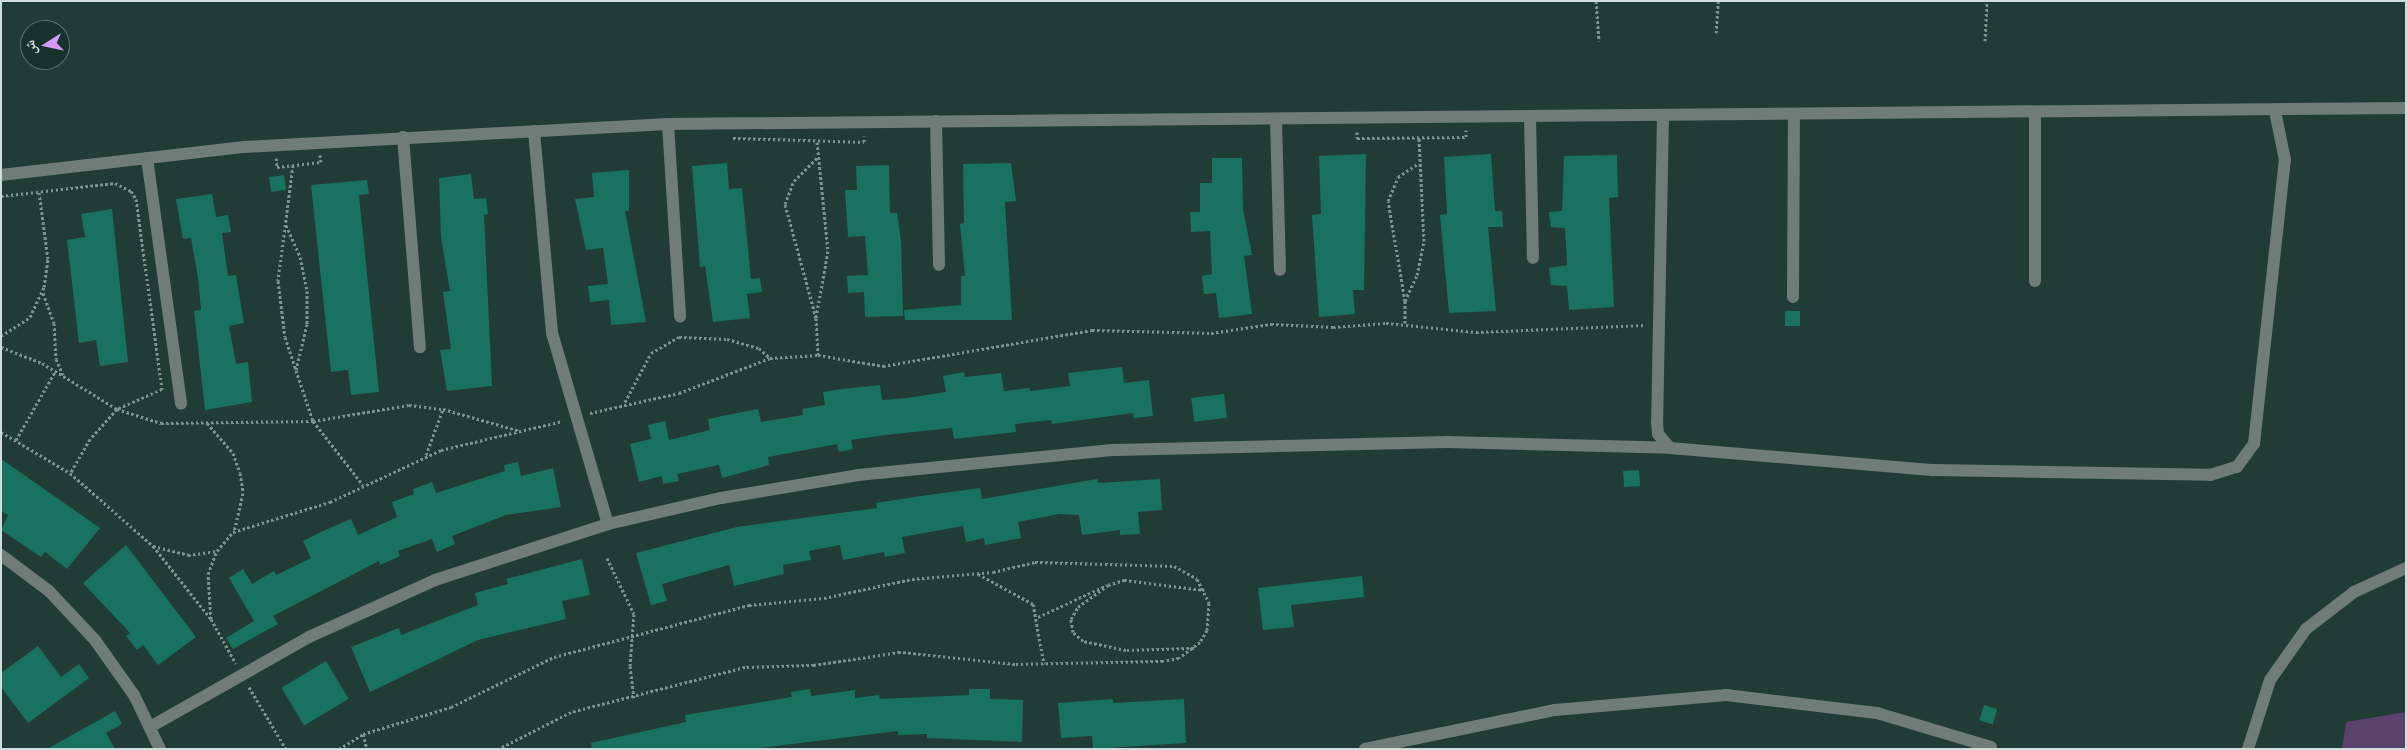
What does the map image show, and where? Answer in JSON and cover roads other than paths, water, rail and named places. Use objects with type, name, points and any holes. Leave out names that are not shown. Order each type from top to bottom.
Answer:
[{"type":"street","points":[[1,175],[147,158],[403,137],[668,124],[1794,114],[2035,115],[2406,108]]},
{"type":"street","points":[[150,727],[242,674],[340,622],[426,584],[608,524],[790,486],[1048,454],[1429,442],[1670,448],[1934,470],[2210,475],[2237,467],[2254,444],[2285,160],[2275,111]]},
{"type":"street","points":[[1793,297],[1794,114]]},
{"type":"street","points":[[1663,115],[1657,428],[1670,448]]},
{"type":"street","points":[[2035,115],[2035,282]]},
{"type":"street","points":[[1530,117],[1533,258]]},
{"type":"street","points":[[1276,119],[1280,270]]},
{"type":"street","points":[[936,121],[939,265]]},
{"type":"street","points":[[668,124],[680,318]]},
{"type":"street","points":[[534,131],[547,304],[575,418],[608,524]]},
{"type":"street","points":[[403,137],[420,347]]},
{"type":"street","points":[[147,158],[181,404]]},
{"type":"street","points":[[1,555],[48,591],[90,634],[150,727],[160,749]]},
{"type":"street","points":[[2248,749],[2270,680],[2306,628],[2354,592],[2406,568]]},
{"type":"street","points":[[1366,749],[1565,709],[1726,695],[1877,713],[1991,747]]}]
